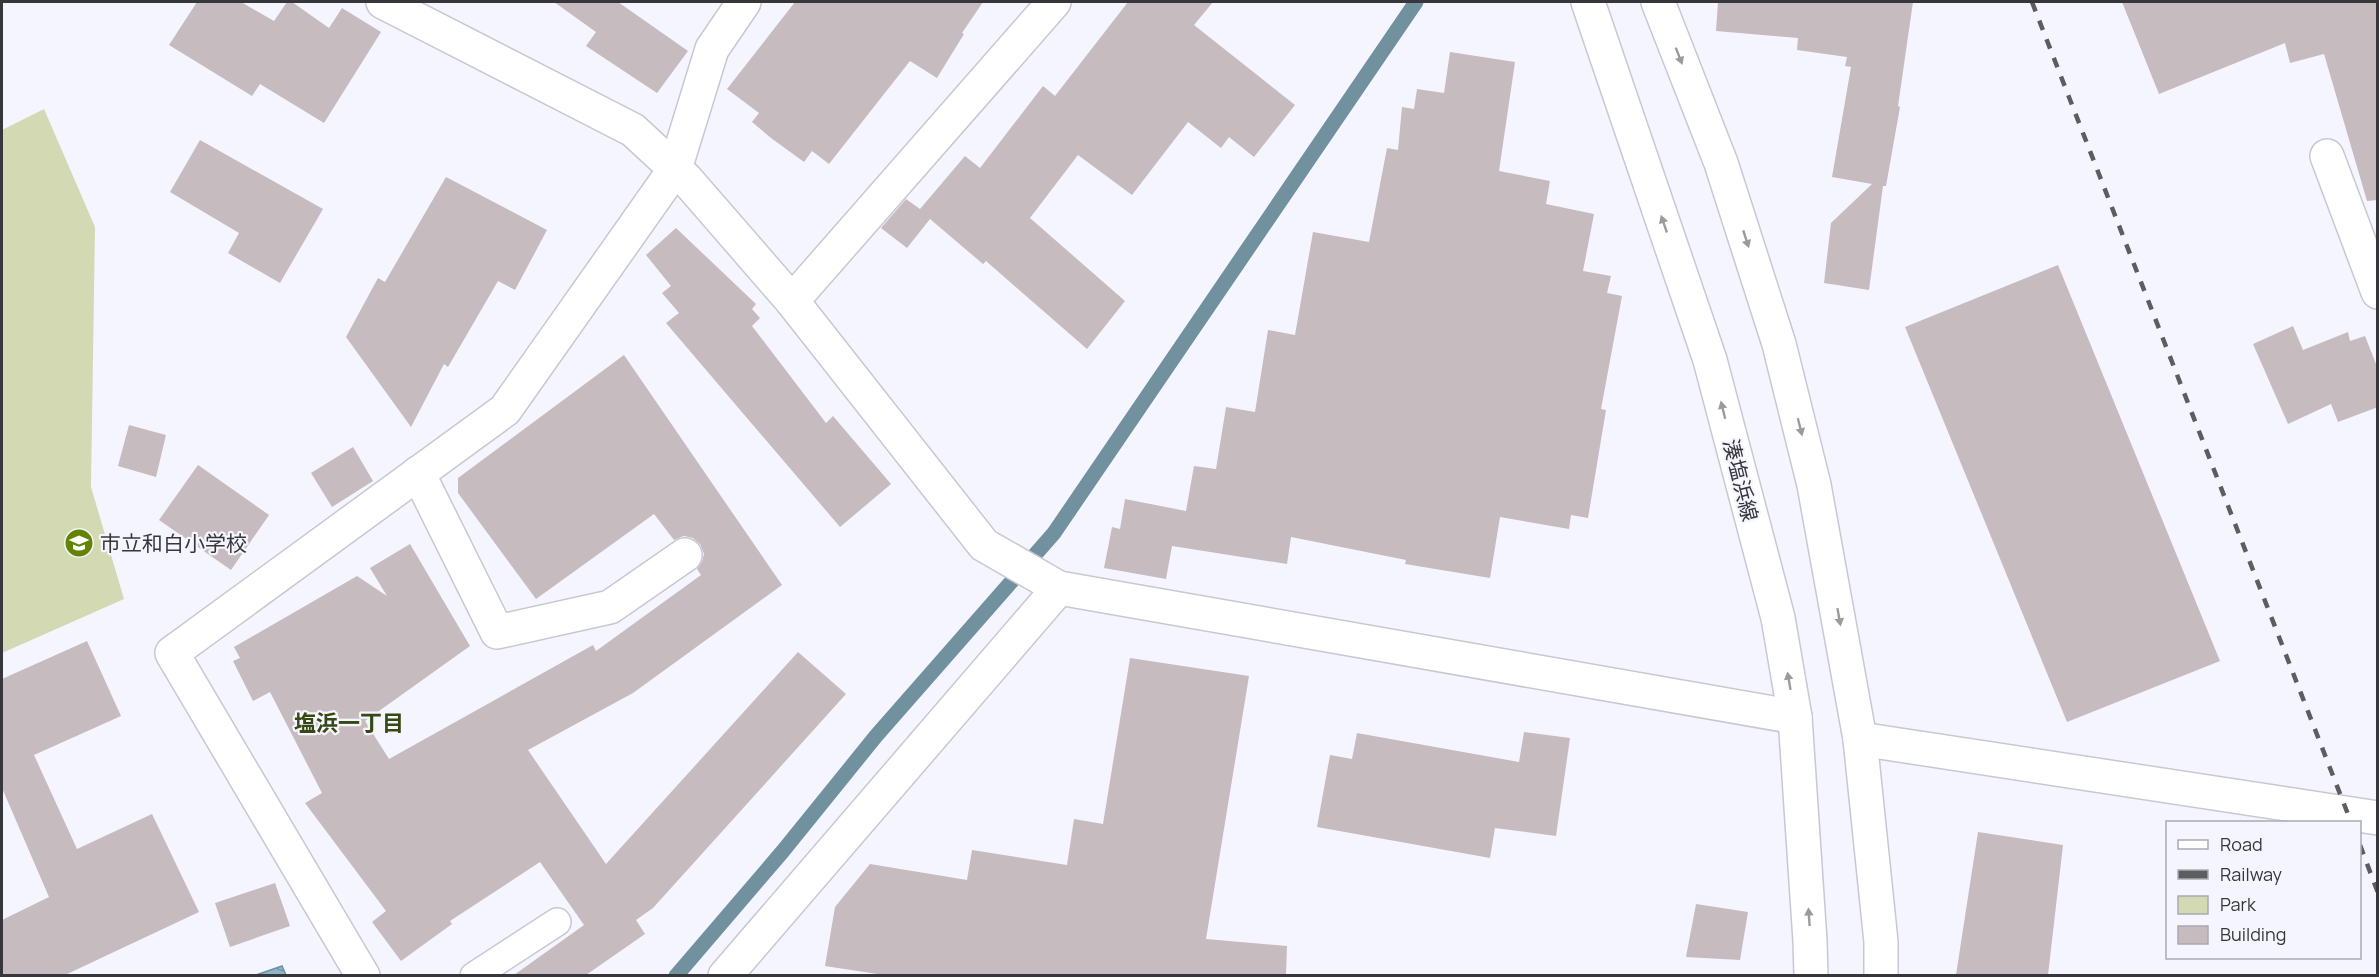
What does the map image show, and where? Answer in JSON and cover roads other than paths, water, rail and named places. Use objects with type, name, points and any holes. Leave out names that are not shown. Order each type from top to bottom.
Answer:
[{"type":"street","points":[[383,2],[633,130],[675,169],[792,301],[984,545],[1059,588],[1796,717]]},
{"type":"street","points":[[363,975],[172,653],[505,410],[675,169],[712,49],[744,2]]},
{"type":"street","points":[[792,301],[1054,2]]},
{"type":"street","name":"湊塩浜線","points":[[1588,2],[1710,360],[1778,618],[1796,717],[1811,975]]},
{"type":"street","points":[[1658,2],[1721,163],[1779,344],[1814,485],[1860,739],[1881,942],[1881,975]]},
{"type":"street","points":[[2327,156],[2378,292]]},
{"type":"street","points":[[418,473],[497,632],[610,607],[685,555]]},
{"type":"street","points":[[724,975],[1059,588]]},
{"type":"street","points":[[1860,739],[2378,818]]},
{"type":"lane","points":[[474,975],[557,922]]},
{"type":"water","points":[[282,966],[286,975],[256,975]]},
{"type":"waterway","points":[[676,976],[783,851],[876,736],[1054,533],[1416,2]]},
{"type":"railway","points":[[2032,2],[2351,821]]},
{"type":"railway","points":[[2361,848],[2378,893]]},
{"type":"place","name":"市立和白小学校","points":[[79,543]]},
{"type":"district","name":"塩浜一丁目","points":[[349,723]]}]
